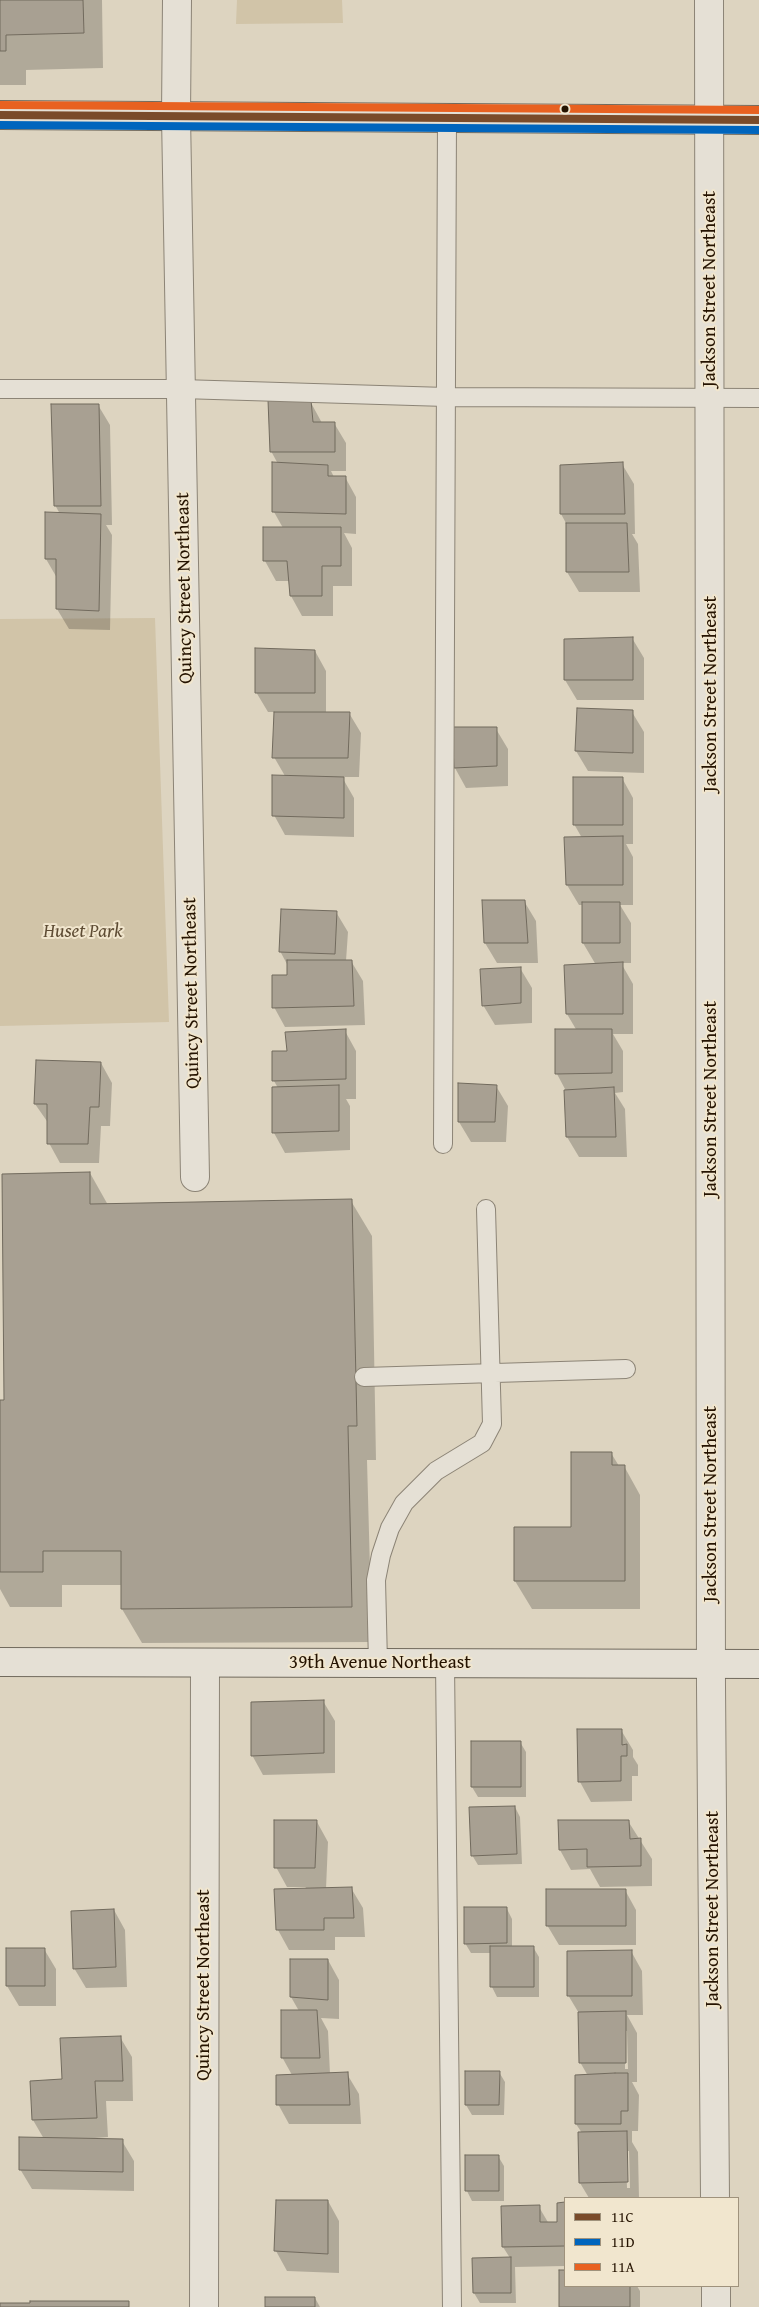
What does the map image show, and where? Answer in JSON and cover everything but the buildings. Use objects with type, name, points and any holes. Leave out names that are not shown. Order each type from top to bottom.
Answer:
[{"type":"street","name":"Quincy Street Northeast","points":[[176,0],[176,116],[195,1177]]},
{"type":"street","name":"Jackson Street Northeast","points":[[709,0],[711,398],[711,1664],[715,2197]]},
{"type":"street","points":[[0,115],[759,120]]},
{"type":"street","name":"39th Avenue Northeast","points":[[0,1662],[759,1664]]},
{"type":"street","name":"Quincy Street Northeast","points":[[204,2307],[205,1663]]},
{"type":"street","points":[[716,2287],[716,2307]]},
{"type":"lane","points":[[443,1144],[447,117]]},
{"type":"lane","points":[[0,389],[181,389],[446,396],[759,398]]},
{"type":"lane","points":[[378,1664],[376,1580],[390,1528],[404,1502],[436,1471],[482,1443],[492,1424],[486,1209]]},
{"type":"lane","points":[[364,1378],[626,1370]]},
{"type":"lane","points":[[445,1664],[452,2307]]},
{"type":"green space","points":[[237,0],[342,0],[343,23],[236,24]]},
{"type":"green space","name":"Huset Park","points":[[155,618],[169,1022],[0,1026],[0,619]]},
{"type":"transit line","name":"11A","points":[[0,105],[759,110]]},
{"type":"transit line","name":"11C","points":[[0,115],[759,120]]},
{"type":"transit line","name":"11D","points":[[0,125],[759,130]]}]
